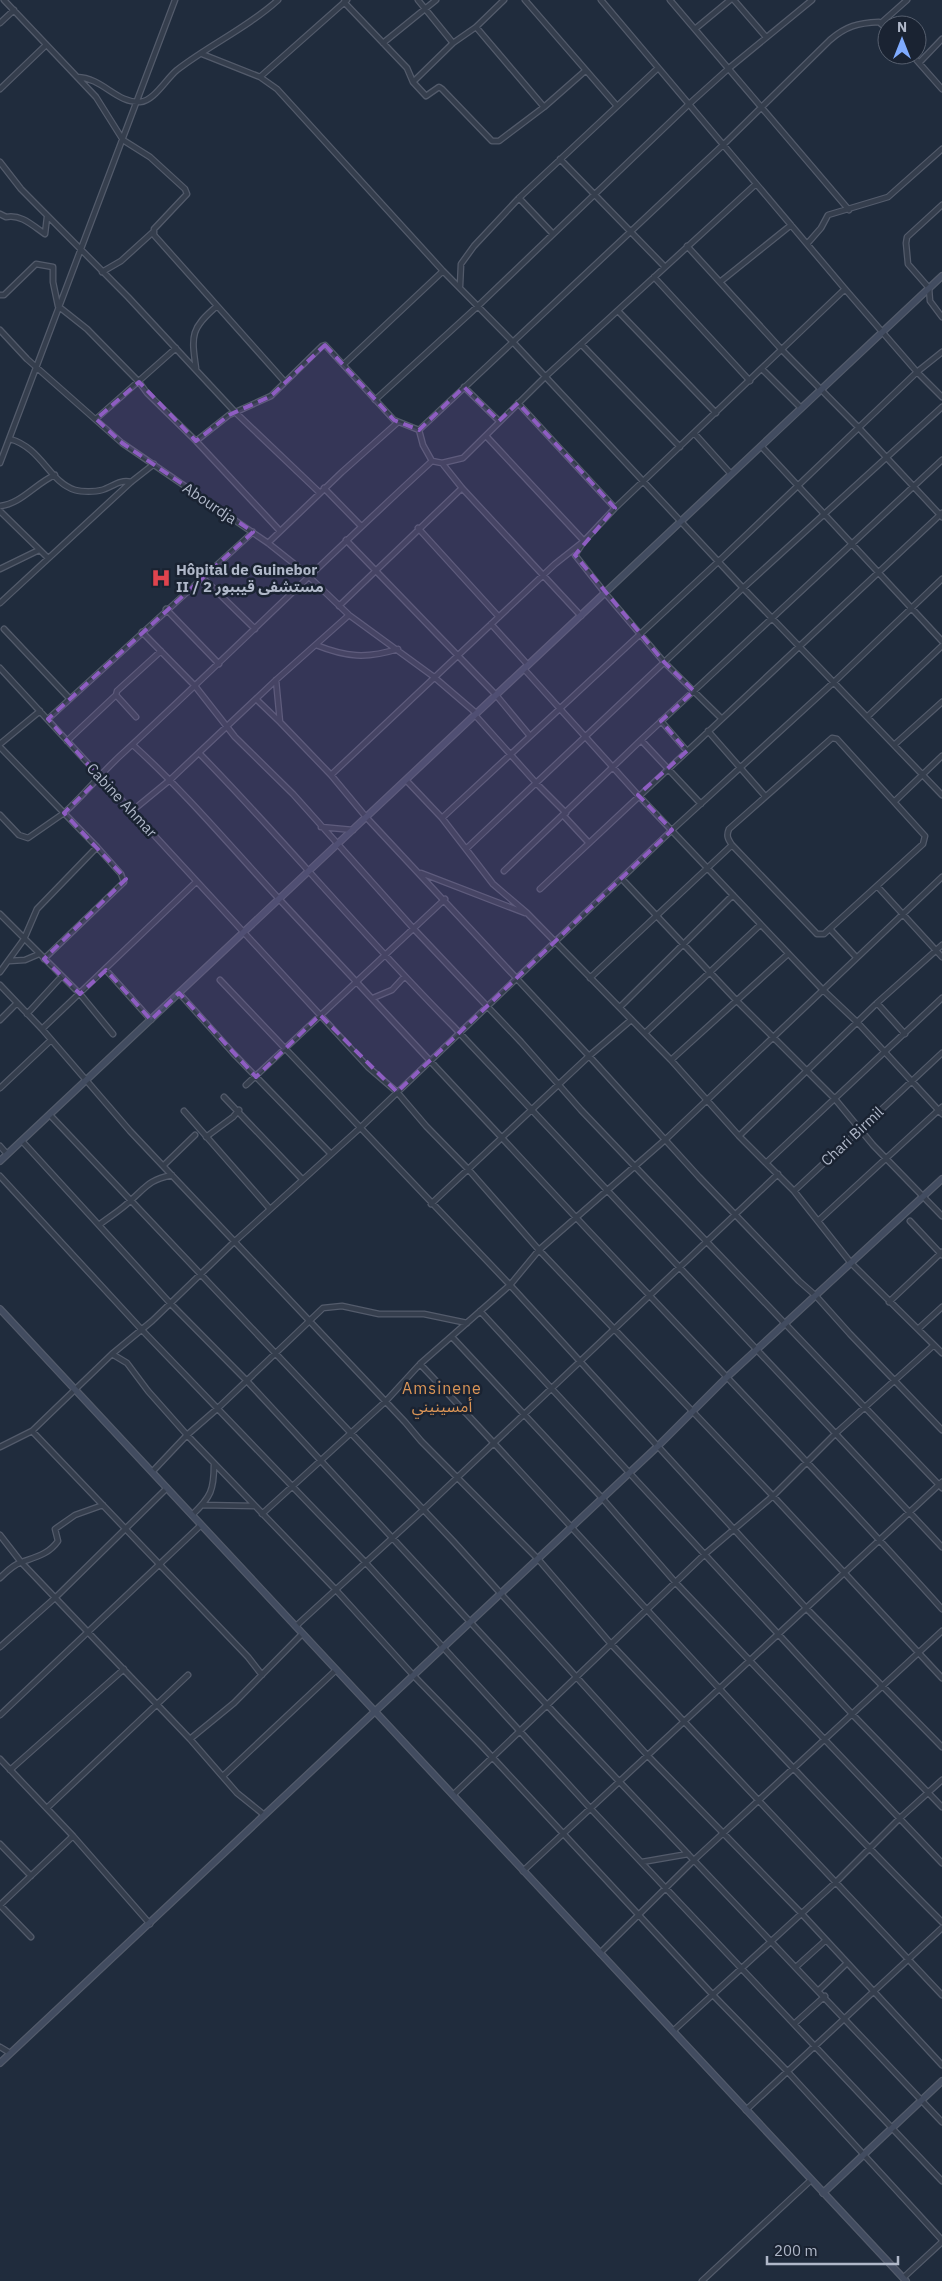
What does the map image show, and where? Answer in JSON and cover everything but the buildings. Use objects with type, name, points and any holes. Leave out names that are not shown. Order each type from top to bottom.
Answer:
[{"type":"street","points":[[4,0],[101,104],[123,140],[150,157],[185,189],[187,194],[153,232],[121,261],[102,272]]},
{"type":"street","points":[[0,462],[175,0]]},
{"type":"street","points":[[77,77],[97,81],[125,99],[143,102],[150,98],[174,73],[260,16],[278,0]]},
{"type":"street","points":[[418,0],[453,43]]},
{"type":"street","points":[[383,43],[436,0]]},
{"type":"street","points":[[413,82],[453,43],[476,27],[504,0]]},
{"type":"street","points":[[525,0],[617,106]]},
{"type":"street","points":[[601,0],[882,332],[917,372],[942,396]]},
{"type":"street","points":[[670,0],[849,210]]},
{"type":"street","points":[[695,29],[730,0]]},
{"type":"street","points":[[734,0],[766,37]]},
{"type":"street","points":[[801,0],[805,5]]},
{"type":"street","points":[[375,400],[478,306],[688,105],[728,69],[812,0]]},
{"type":"street","points":[[890,15],[907,0]]},
{"type":"street","points":[[260,77],[345,1],[407,68],[413,82],[426,96],[438,87],[442,89],[492,141],[499,141],[544,107],[586,71]]},
{"type":"street","points":[[0,23],[14,10]]},
{"type":"street","points":[[419,430],[723,145],[761,106],[841,31],[854,24],[877,23]]},
{"type":"street","points":[[476,27],[544,107]]},
{"type":"street","points":[[927,55],[942,39]]},
{"type":"street","points":[[0,89],[46,45]]},
{"type":"street","points":[[202,54],[260,77],[282,95],[443,271],[512,341],[771,618],[942,795]]},
{"type":"street","points":[[921,65],[942,89]]},
{"type":"street","points":[[460,288],[459,271],[463,258],[519,198],[658,68]]},
{"type":"street","points":[[807,244],[821,228],[828,215],[888,197],[942,149]]},
{"type":"street","points":[[560,159],[665,267]]},
{"type":"street","points":[[0,162],[21,189],[47,217],[176,348],[235,412],[320,492]]},
{"type":"street","points":[[419,430],[423,445],[432,461],[442,463],[464,458],[545,377],[756,184]]},
{"type":"street","points":[[519,198],[553,234]]},
{"type":"street","points":[[942,205],[906,240],[908,264],[929,288],[930,301],[942,317]]},
{"type":"street","points":[[0,214],[6,217],[14,215],[24,219],[45,234],[47,217]]},
{"type":"street","points":[[720,282],[791,225]]},
{"type":"street","points":[[153,232],[285,382]]},
{"type":"street","points":[[540,890],[638,795],[877,572],[941,515],[782,350],[687,246]]},
{"type":"street","points":[[0,294],[4,295],[36,264],[53,267],[53,282],[58,306],[87,329],[280,531]]},
{"type":"street","points":[[344,364],[443,271]]},
{"type":"street","points":[[0,1161],[942,276]]},
{"type":"street","points":[[654,277],[750,380]]},
{"type":"street","points":[[332,775],[491,624],[584,541],[615,508],[846,289]]},
{"type":"street","points":[[196,370],[193,336],[200,320],[217,306]]},
{"type":"street","points":[[618,310],[716,413]]},
{"type":"street","name":"Abourdja","points":[[1,332],[122,443],[268,543],[349,615],[434,677],[475,714],[588,842]]},
{"type":"street","points":[[581,344],[680,447]]},
{"type":"street","points":[[196,441],[224,418],[264,401],[322,346],[329,347],[397,423],[419,430]]},
{"type":"street","points":[[96,419],[176,348]]},
{"type":"street","points":[[442,818],[719,561],[917,372],[942,352]]},
{"type":"street","points":[[762,369],[801,408]]},
{"type":"street","points":[[464,387],[499,421]]},
{"type":"street","points":[[518,403],[615,508]]},
{"type":"street","points":[[466,849],[743,588],[942,407]]},
{"type":"street","points":[[268,543],[324,488],[397,423]]},
{"type":"street","points":[[694,433],[731,474]]},
{"type":"street","points":[[487,437],[584,541]]},
{"type":"street","points":[[10,439],[21,442],[31,448],[55,476],[75,490],[101,490],[123,481],[131,482]]},
{"type":"street","points":[[761,446],[942,641]]},
{"type":"street","points":[[504,871],[661,721],[771,618],[852,546],[942,460]]},
{"type":"street","points":[[0,815],[19,835],[28,838],[64,814],[132,745],[309,578],[346,540],[432,461]]},
{"type":"street","points":[[442,463],[462,488],[581,616]]},
{"type":"street","points":[[0,603],[131,482],[154,464]]},
{"type":"street","points":[[0,506],[12,503],[42,481],[55,476]]},
{"type":"street","points":[[324,488],[361,526]]},
{"type":"street","points":[[339,606],[418,528],[462,488]]},
{"type":"street","points":[[0,511],[48,558]]},
{"type":"street","points":[[418,528],[499,617]]},
{"type":"street","points":[[48,719],[166,609],[253,532]]},
{"type":"street","points":[[346,540],[496,695],[530,736]]},
{"type":"street","points":[[584,541],[576,555],[605,593],[664,662],[721,718]]},
{"type":"street","points":[[0,569],[39,550]]},
{"type":"street","points":[[203,578],[255,629]]},
{"type":"street","points":[[324,1158],[360,1128],[672,830],[834,682],[942,579]]},
{"type":"street","points":[[166,609],[219,664]]},
{"type":"street","points":[[132,811],[171,779],[226,726],[349,615]]},
{"type":"street","points":[[491,624],[559,708],[638,795],[822,990],[858,1022],[911,1082],[941,1111],[818,1221]]},
{"type":"street","points":[[4,629],[70,699]]},
{"type":"street","points":[[142,632],[195,686],[226,726],[274,777],[293,794],[337,845],[488,1007],[558,1086],[941,1485],[909,1511],[843,1572],[779,1635],[719,1688],[622,1782],[524,1871]]},
{"type":"street","points":[[316,645],[348,656],[370,655],[398,649]]},
{"type":"street","points":[[867,717],[942,646]]},
{"type":"street","points":[[67,741],[116,695],[117,691],[161,651]]},
{"type":"street","name":"Cabine Ahmar","points":[[0,668],[368,1067],[397,1092],[426,1126],[468,1169],[538,1250],[693,1411],[942,1678]]},
{"type":"street","points":[[276,680],[280,722]]},
{"type":"street","points":[[116,695],[136,716]]},
{"type":"street","points":[[256,699],[332,775],[366,817],[735,1215],[816,1296],[942,1430]]},
{"type":"street","points":[[894,745],[942,702]]},
{"type":"street","points":[[40,711],[0,746],[122,874],[124,882],[44,959]]},
{"type":"street","points":[[661,721],[687,751]]},
{"type":"street","points":[[708,731],[765,796]]},
{"type":"street","points":[[832,738],[837,739],[925,836],[925,840],[923,844],[830,929],[824,934],[817,934],[728,839],[729,829],[765,796],[832,738]]},
{"type":"street","points":[[641,740],[701,804]]},
{"type":"street","points":[[132,745],[171,779],[279,899],[431,1059],[576,1218],[728,1376],[942,1609]]},
{"type":"street","points":[[199,753],[269,825],[384,956],[942,1547]]},
{"type":"street","points":[[895,802],[942,756]]},
{"type":"street","points":[[406,780],[442,818],[493,884],[527,913],[671,1060],[739,1136],[794,1191],[851,1263],[942,1353]]},
{"type":"street","points":[[321,827],[353,830]]},
{"type":"street","points":[[590,978],[732,845]]},
{"type":"street","points":[[0,972],[24,939],[37,908],[97,847]]},
{"type":"street","points":[[415,870],[428,877],[465,889],[507,908],[527,913]]},
{"type":"street","points":[[262,1514],[320,1459],[386,1401],[420,1364],[510,1285],[538,1250],[666,1139],[771,1037],[942,877]]},
{"type":"street","points":[[622,879],[771,1037],[835,1099],[886,1159],[942,1216]]},
{"type":"street","points":[[42,1029],[106,970],[196,882]]},
{"type":"street","points":[[877,886],[942,957]]},
{"type":"street","points":[[620,1007],[733,895]]},
{"type":"street","points":[[246,1085],[286,1050],[320,1015],[358,982],[444,899]]},
{"type":"street","points":[[0,914],[80,994],[114,1034]]},
{"type":"street","points":[[645,1033],[760,924]]},
{"type":"street","points":[[830,929],[856,958]]},
{"type":"street","points":[[739,1136],[877,1003],[942,945]]},
{"type":"street","points":[[9,961],[25,960],[39,954]]},
{"type":"street","points":[[671,1060],[788,954]]},
{"type":"street","points":[[106,970],[150,1020]]},
{"type":"street","points":[[27,1014],[61,977]]},
{"type":"street","points":[[373,998],[392,990],[404,977]]},
{"type":"street","points":[[220,980],[510,1285],[806,1609],[942,1747]]},
{"type":"street","points":[[0,985],[42,1029],[130,1131],[386,1401],[421,1441],[538,1559],[611,1644],[942,1994]]},
{"type":"street","points":[[179,993],[256,1077],[330,1153]]},
{"type":"street","points":[[767,1162],[942,998]]},
{"type":"street","points":[[0,1020],[17,1003]]},
{"type":"street","points":[[877,1003],[905,1034]]},
{"type":"street","points":[[431,1204],[532,1112],[589,1056],[631,1020]]},
{"type":"street","points":[[0,1088],[51,1040]]},
{"type":"street","name":"Chari Birmil","points":[[794,1191],[942,1052]]},
{"type":"street","points":[[224,1097],[239,1110],[302,1179]]},
{"type":"street","points":[[206,1137],[233,1118],[239,1110]]},
{"type":"street","points":[[184,1111],[270,1209]]},
{"type":"street","points":[[50,1115],[501,1593],[648,1756],[802,1914],[942,2064]]},
{"type":"street","points":[[0,1447],[32,1431],[112,1354],[142,1330],[324,1158],[360,1128]]},
{"type":"street","points":[[164,1165],[194,1135]]},
{"type":"street","points":[[22,1141],[170,1304],[247,1381],[688,1854],[825,1996],[942,2122]]},
{"type":"street","points":[[0,1146],[7,1154]]},
{"type":"street","points":[[296,1626],[423,1510],[778,1174]]},
{"type":"street","points":[[99,1225],[131,1200],[144,1186],[160,1178],[172,1175]]},
{"type":"street","points":[[0,1176],[142,1330],[366,1563],[591,1809],[942,2182]]},
{"type":"street","points":[[0,2063],[150,1924],[263,1814],[441,1647],[658,1446],[728,1376],[942,1179]]},
{"type":"street","points":[[889,1302],[941,1254],[910,1222]]},
{"type":"street","points":[[152,1472],[186,1435],[218,1408],[323,1308],[342,1306],[379,1314],[424,1314],[467,1322]]},
{"type":"street","points":[[918,1329],[942,1307]]},
{"type":"street","points":[[0,1309],[904,2280],[942,2241],[864,2154],[712,1994],[640,1914],[413,1675],[336,1590],[186,1435],[148,1391],[127,1363],[112,1354]]},
{"type":"street","points":[[480,1311],[852,1714],[942,1807]]},
{"type":"street","points":[[452,1336],[602,1498],[676,1583],[942,1863]]},
{"type":"street","points":[[453,1795],[706,1554],[773,1496],[864,1406],[934,1345]]},
{"type":"street","points":[[420,1364],[869,1849],[942,1922]]},
{"type":"street","points":[[32,1431],[248,1657],[262,1675]]},
{"type":"street","points":[[192,1515],[202,1505],[214,1486],[214,1464]]},
{"type":"street","points":[[0,1647],[56,1596],[167,1488]]},
{"type":"street","points":[[0,1578],[21,1562],[39,1557],[54,1548],[58,1540],[55,1529],[75,1514],[102,1505]]},
{"type":"street","points":[[202,1505],[255,1506]]},
{"type":"street","points":[[0,1715],[201,1525]]},
{"type":"street","points":[[0,1535],[21,1562],[56,1596],[190,1739],[237,1793],[263,1814]]},
{"type":"street","points":[[600,1953],[694,1860],[795,1769],[942,1631]]},
{"type":"street","points":[[190,1739],[234,1703],[302,1634]]},
{"type":"street","points":[[10,1770],[124,1669]]},
{"type":"street","points":[[223,1776],[336,1670]]},
{"type":"street","points":[[47,1808],[188,1675]]},
{"type":"street","points":[[0,1759],[73,1836],[150,1924]]},
{"type":"street","points":[[673,2031],[802,1914],[900,1818],[942,1780]]},
{"type":"street","points":[[31,1937],[0,1905],[73,1836]]},
{"type":"street","points":[[0,1844],[31,1876]]},
{"type":"street","points":[[642,1862],[688,1854]]},
{"type":"street","points":[[746,2110],[942,1928]]},
{"type":"street","points":[[796,1966],[826,1940]]},
{"type":"street","points":[[819,1990],[847,1963]]},
{"type":"street","points":[[794,2024],[825,1996]]},
{"type":"street","points":[[0,2047],[10,2053]]},
{"type":"street","points":[[823,2193],[942,2081]]},
{"type":"street","points":[[702,2281],[811,2180]]},
{"type":"highlighted area","points":[[325,345],[394,420],[419,430],[464,387],[499,421],[518,403],[615,508],[575,555],[664,662],[694,691],[661,721],[687,751],[638,795],[672,830],[397,1092],[320,1015],[256,1077],[179,993],[151,1020],[106,970],[80,994],[44,959],[126,879],[64,813],[100,778],[48,719],[253,532],[122,443],[96,419],[139,382],[196,441],[229,415],[271,396]]},
{"type":"place","name":"Hôpital de Guinebor II / مستشفى قيببور 2","points":[[161,578]]},
{"type":"district","name":"Amsinene أمسينيني","points":[[442,1397]]}]
